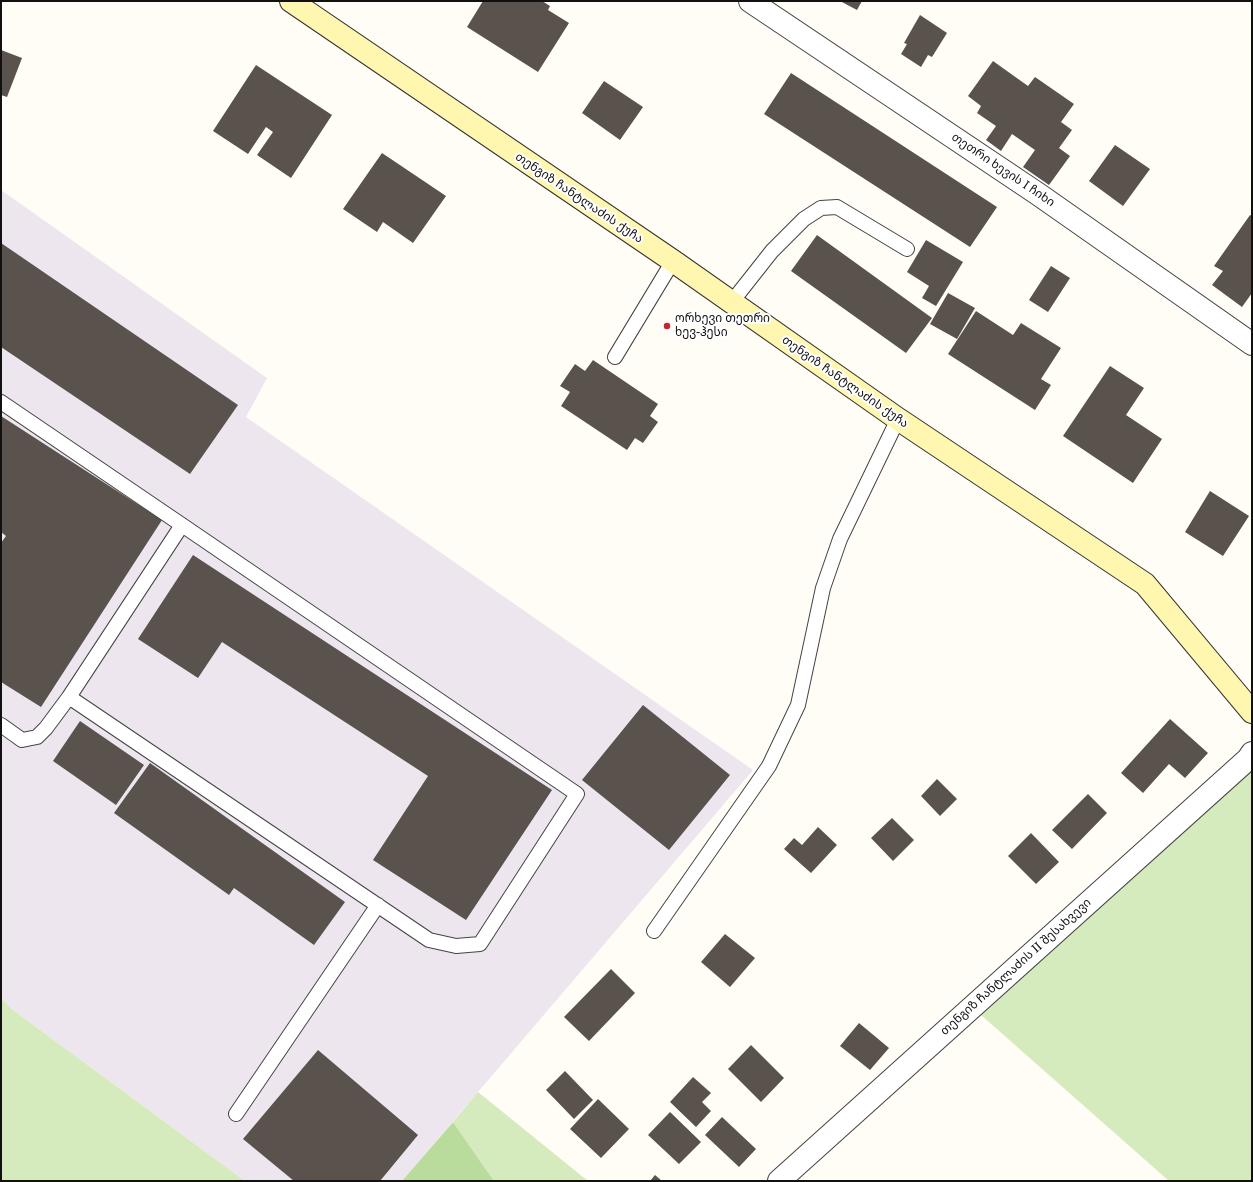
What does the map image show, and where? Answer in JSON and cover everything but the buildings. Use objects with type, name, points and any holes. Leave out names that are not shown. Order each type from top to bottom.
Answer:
[{"type":"street","name":"თენგიზ ჩანტლაძის ქუჩა","points":[[291,1],[673,262],[898,419],[1146,584],[1252,712]]},
{"type":"street","name":"თეთრი ხევის I ჩიხი","points":[[750,1],[1038,194],[1252,344]]},
{"type":"street","name":"თენგიზ ჩანტლაძის II შესახვევი","points":[[785,1179],[1248,760],[1252,753]]},
{"type":"lane","points":[[732,303],[772,251],[804,219],[822,208],[837,207],[907,249]]},
{"type":"lane","points":[[615,357],[673,262]]},
{"type":"lane","points":[[1,402],[577,794],[480,944],[456,946],[429,940],[69,697]]},
{"type":"lane","points":[[654,931],[769,766],[798,705],[822,588],[838,546],[898,419]]},
{"type":"lane","points":[[1,725],[22,740],[37,737],[46,728],[69,697],[182,525]]},
{"type":"lane","points":[[236,1114],[378,905]]},
{"type":"shaded area","points":[[1,190],[267,378],[246,417],[753,770],[402,1181],[245,1181],[13,1010],[1,998]]},
{"type":"green space","points":[[1252,769],[1252,1181],[1169,1181],[981,1015]]},
{"type":"green space","points":[[1,998],[13,1010],[245,1181],[1,1181]]},
{"type":"green space","points":[[478,1092],[588,1181],[494,1181],[453,1122]]},
{"type":"green space","points":[[453,1122],[494,1181],[402,1181]]},
{"type":"place","name":"ორხევი თეთრი ხევ-ჰესი","points":[[667,326]]}]
